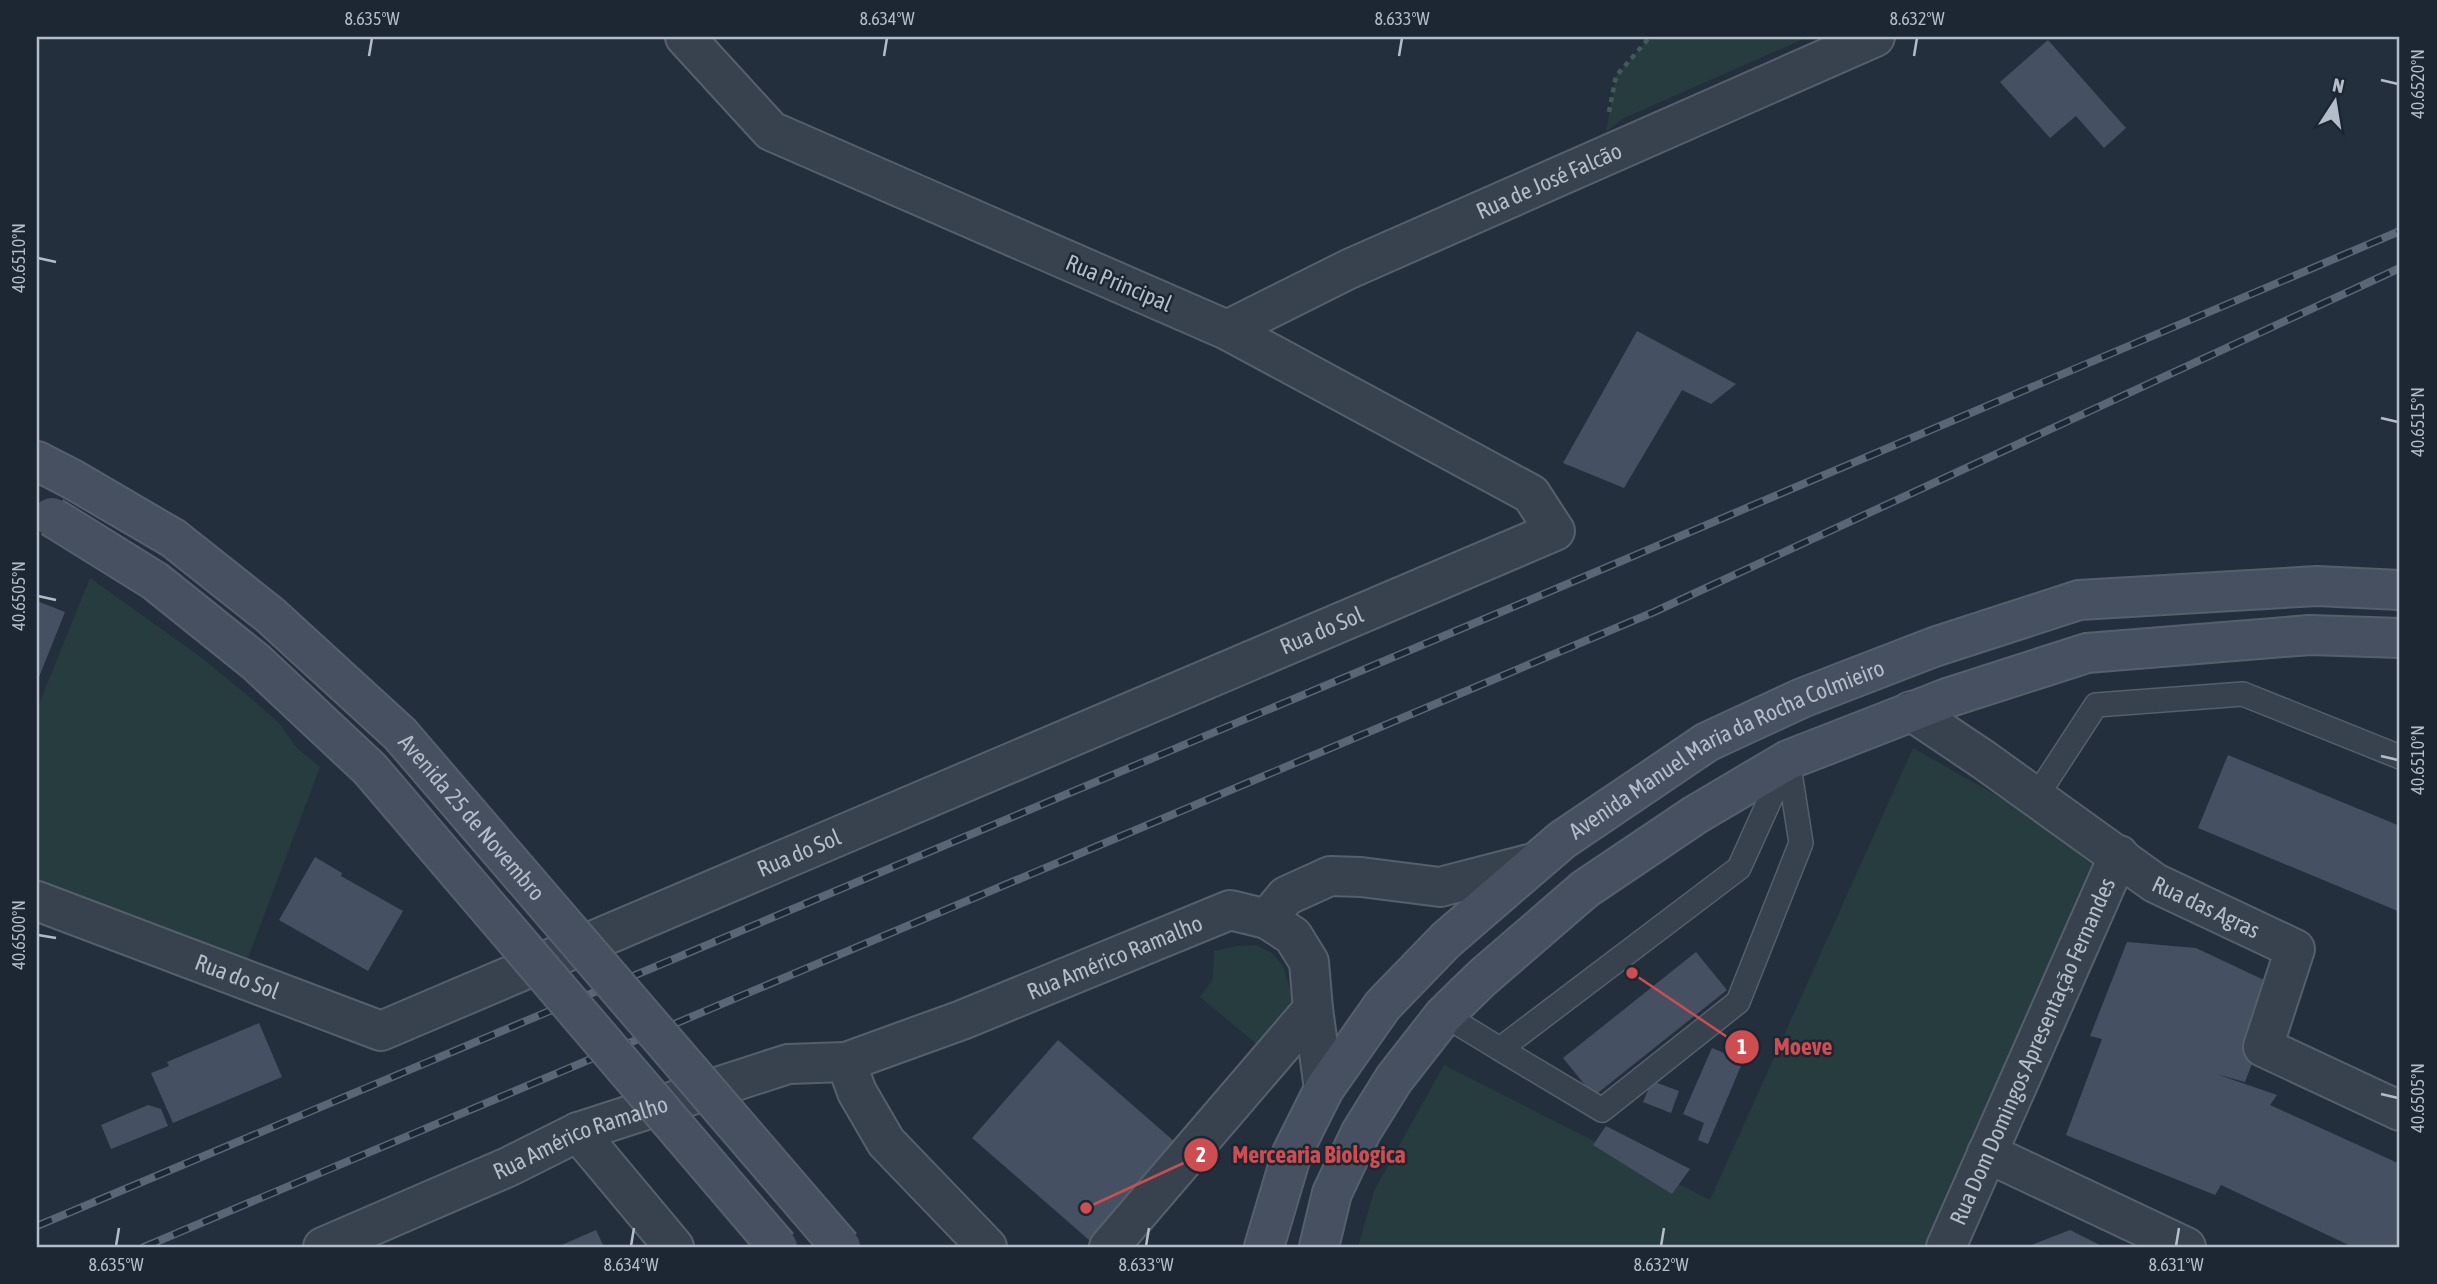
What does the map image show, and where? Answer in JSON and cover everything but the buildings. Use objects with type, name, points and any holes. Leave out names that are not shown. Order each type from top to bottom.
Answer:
[{"type":"main road","name":"Avenida 25 de Novembro","points":[[37,461],[173,538],[270,615],[400,734],[841,1247]]},
{"type":"main road","name":"Avenida 25 de Novembro","points":[[44,513],[155,581],[256,662],[370,769],[778,1247]]},
{"type":"main road","name":"Avenida Manuel Maria da Rocha Colmieiro","points":[[1264,1247],[1292,1153],[1324,1089],[1383,1005],[1446,940],[1533,863],[1562,840],[1707,741],[1802,698],[1934,647],[2079,600],[2317,586],[2400,590]]},
{"type":"main road","name":"Avenida Manuel Maria da Rocha Colmieiro","points":[[1319,1247],[1332,1193],[1361,1132],[1394,1079],[1444,1015],[1482,978],[1585,889],[1695,815],[1787,760],[1911,711],[2087,653],[2311,635],[2400,638]]},
{"type":"street","name":"Rua Principal","points":[[685,37],[771,131],[1227,330],[1531,495],[1555,531]]},
{"type":"street","name":"Rua de José Falcão","points":[[1227,330],[1349,269],[1875,37]]},
{"type":"street","name":"Rua do Sol","points":[[37,901],[381,1031],[1555,531]]},
{"type":"street","name":"Rua das Agras","points":[[1911,711],[2119,855],[2155,883],[2295,949],[2263,1047],[2400,1111]]},
{"type":"street","name":"Rua Dom Domingos Apresentação Fernandes","points":[[1946,1247],[2119,855]]},
{"type":"street","points":[[1267,919],[1286,895],[1330,876],[1440,887],[1533,863]]},
{"type":"street","name":"Rua Américo Ramalho","points":[[323,1247],[508,1167],[578,1132],[788,1064],[846,1062],[962,1020],[1230,910],[1267,919],[1293,936],[1309,962],[1324,1089]]},
{"type":"street","points":[[1109,1247],[1313,1009]]},
{"type":"street","points":[[846,1062],[857,1092],[886,1142],[987,1247]]},
{"type":"street","points":[[578,1132],[674,1247]]},
{"type":"street","points":[[1987,1153],[2186,1247]]},
{"type":"lane","points":[[2036,797],[2096,705],[2243,694],[2400,757]]},
{"type":"lane","points":[[1500,1049],[1739,868],[1787,760]]},
{"type":"lane","points":[[1444,1015],[1602,1110],[1738,1002],[1801,843],[1787,760]]},
{"type":"path","points":[[1608,155],[1606,132],[1616,76],[1650,37]]},
{"type":"green space","points":[[1650,37],[1808,37],[1622,119],[1606,132],[1616,76]]},
{"type":"green space","points":[[90,578],[202,658],[280,724],[296,747],[320,767],[243,971],[37,888],[37,709]]},
{"type":"green space","points":[[1913,748],[2101,855],[1927,1247],[1358,1247],[1374,1191],[1444,1065],[1710,1200]]},
{"type":"green space","points":[[1256,945],[1272,953],[1283,966],[1293,999],[1289,1019],[1260,1047],[1200,997],[1213,979],[1214,951]]},
{"type":"railway","points":[[37,1226],[1520,604],[2400,231]]},
{"type":"railway","points":[[144,1247],[1654,612],[2400,268]]},
{"type":"place","name":"Moeve","points":[[1632,973]]},
{"type":"place","name":"Mercearia Biologica","points":[[1086,1208]]}]
